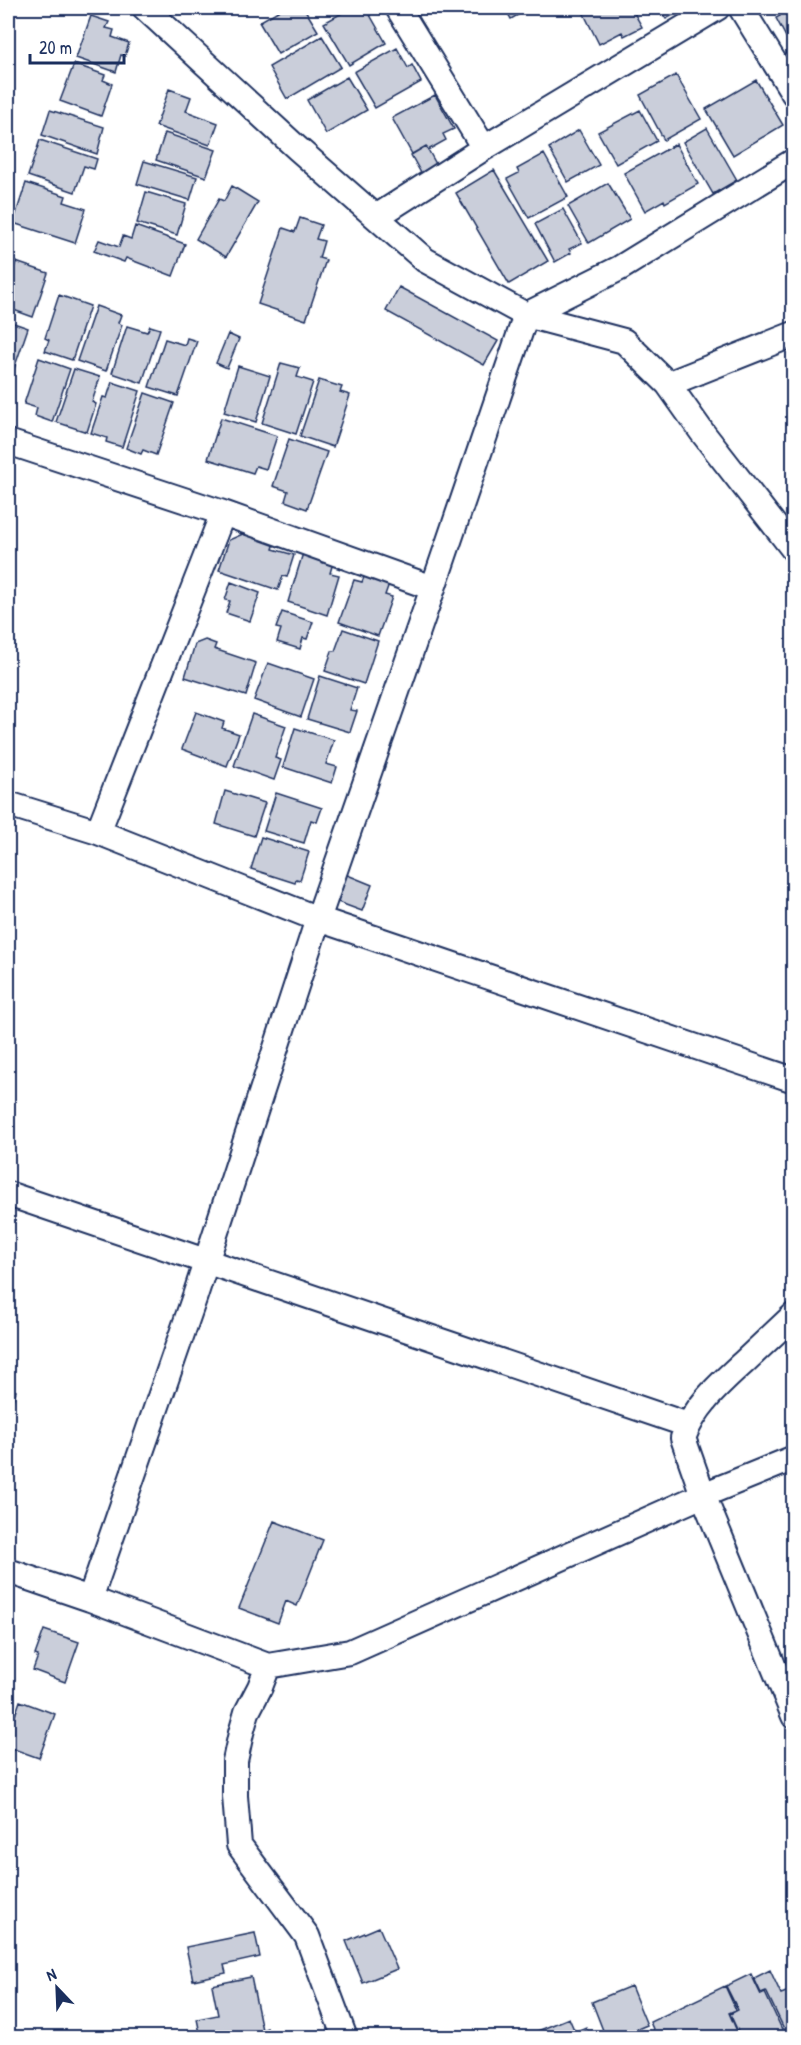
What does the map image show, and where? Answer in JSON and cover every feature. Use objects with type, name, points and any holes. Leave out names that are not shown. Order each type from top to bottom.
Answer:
[{"type":"street","points":[[145,8],[297,148],[425,260],[526,315],[624,341],[668,384],[702,432],[794,550]]},
{"type":"street","points":[[398,8],[484,148]]},
{"type":"street","points":[[376,217],[484,148],[717,8]]},
{"type":"street","points":[[741,8],[794,94]]},
{"type":"street","points":[[90,1599],[207,1260],[318,919],[526,315],[620,268],[794,161]]},
{"type":"street","points":[[668,384],[794,334]]},
{"type":"street","points":[[8,442],[223,513],[433,588]]},
{"type":"street","points":[[98,832],[223,513]]},
{"type":"street","points":[[8,804],[98,832],[318,919],[794,1080]]},
{"type":"street","points":[[8,1194],[688,1425]]},
{"type":"street","points":[[794,1315],[717,1387],[701,1405],[688,1425],[683,1438],[703,1495],[794,1716]]},
{"type":"street","points":[[8,1571],[90,1599],[268,1666],[350,1652],[703,1495],[794,1458]]},
{"type":"street","points":[[268,1666],[247,1712],[235,1761],[239,1845],[307,1936],[345,2037]]},
{"type":"building","points":[[283,8],[304,8],[318,31],[278,54],[259,22]]},
{"type":"building","points":[[351,8],[366,8],[386,43],[349,65],[324,23]]},
{"type":"building","points":[[505,8],[530,8],[511,19]]},
{"type":"building","points":[[581,8],[634,8],[632,9],[642,27],[624,36],[622,32],[599,44]]},
{"type":"building","points":[[659,8],[686,8],[666,19]]},
{"type":"building","points":[[776,8],[794,8],[794,35],[787,39],[776,18],[780,16]]},
{"type":"building","points":[[91,16],[109,22],[106,28],[114,30],[112,37],[129,43],[125,56],[121,55],[116,72],[76,58]]},
{"type":"building","points":[[322,36],[341,67],[287,99],[269,67]]},
{"type":"building","points":[[397,48],[408,68],[412,65],[421,82],[375,108],[354,72]]},
{"type":"building","points":[[74,64],[105,75],[103,80],[112,84],[101,116],[60,101]]},
{"type":"building","points":[[676,75],[701,119],[664,140],[640,95]]},
{"type":"building","points":[[347,77],[367,110],[326,134],[307,100]]},
{"type":"building","points":[[756,80],[783,125],[733,155],[706,109]]},
{"type":"building","points":[[169,89],[191,97],[186,111],[218,123],[210,145],[156,126]]},
{"type":"building","points":[[435,95],[454,129],[443,134],[446,140],[428,150],[426,146],[412,154],[392,118]]},
{"type":"building","points":[[50,110],[104,127],[97,154],[42,135]]},
{"type":"building","points":[[640,110],[657,141],[616,164],[598,132]]},
{"type":"building","points":[[707,128],[737,180],[713,194],[683,142]]},
{"type":"building","points":[[579,130],[599,165],[568,182],[549,148]]},
{"type":"building","points":[[165,133],[216,150],[206,177],[156,160]]},
{"type":"building","points":[[40,140],[97,159],[94,169],[84,166],[75,192],[28,176]]},
{"type":"building","points":[[676,144],[698,184],[665,203],[664,200],[645,211],[624,173]]},
{"type":"building","points":[[426,146],[436,164],[421,173],[411,155]]},
{"type":"building","points":[[544,154],[568,197],[529,218],[507,179],[519,173],[517,169]]},
{"type":"building","points":[[144,161],[197,177],[190,200],[137,184]]},
{"type":"building","points":[[494,170],[548,261],[509,284],[456,193]]},
{"type":"building","points":[[26,183],[66,196],[64,202],[86,209],[75,243],[13,223]]},
{"type":"building","points":[[608,183],[630,219],[589,243],[568,206]]},
{"type":"building","points":[[232,186],[258,202],[226,257],[196,239],[219,199],[224,201]]},
{"type":"building","points":[[146,192],[186,204],[177,235],[137,223]]},
{"type":"building","points":[[563,209],[582,243],[569,249],[571,253],[555,262],[535,224]]},
{"type":"building","points":[[300,218],[321,225],[316,239],[324,241],[319,258],[326,260],[306,320],[258,304],[283,228],[295,232]]},
{"type":"building","points":[[135,226],[185,244],[173,276],[126,258],[124,262],[94,251],[99,240],[119,247],[123,236],[131,239]]},
{"type":"building","points":[[16,262],[48,273],[33,317],[8,308],[8,286]]},
{"type":"building","points":[[399,287],[498,341],[484,365],[386,311]]},
{"type":"building","points":[[59,295],[90,306],[72,360],[45,351],[49,340],[45,338]]},
{"type":"building","points":[[96,306],[121,315],[118,323],[122,325],[106,371],[77,361]]},
{"type":"building","points":[[8,321],[28,328],[13,372],[8,371]]},
{"type":"building","points":[[127,326],[147,332],[150,326],[160,329],[142,383],[112,373]]},
{"type":"building","points":[[228,334],[239,339],[227,368],[216,363]]},
{"type":"building","points":[[187,338],[197,341],[178,396],[149,387],[165,339],[185,345]]},
{"type":"building","points":[[39,358],[70,369],[52,422],[35,416],[37,408],[24,404]]},
{"type":"building","points":[[281,363],[300,368],[297,377],[313,382],[296,434],[262,423]]},
{"type":"building","points":[[238,366],[270,376],[256,422],[224,412]]},
{"type":"building","points":[[74,369],[100,377],[92,402],[96,404],[87,432],[56,422]]},
{"type":"building","points":[[319,380],[342,387],[340,392],[350,395],[333,447],[300,436]]},
{"type":"building","points":[[112,382],[140,391],[122,447],[106,442],[107,438],[91,433],[103,397],[107,398]]},
{"type":"building","points":[[145,393],[174,403],[156,455],[143,450],[141,454],[126,448]]},
{"type":"building","points":[[221,418],[277,436],[266,469],[256,466],[253,473],[208,459]]},
{"type":"building","points":[[289,439],[327,452],[307,509],[285,501],[288,491],[273,486]]},
{"type":"building","points":[[245,533],[275,543],[273,549],[294,555],[287,577],[283,576],[278,590],[219,570],[229,540]]},
{"type":"building","points":[[303,553],[333,563],[330,573],[339,575],[327,615],[288,602]]},
{"type":"building","points":[[366,572],[390,581],[385,595],[392,597],[378,636],[339,622],[354,580],[362,582]]},
{"type":"building","points":[[231,582],[260,593],[250,621],[226,613],[230,601],[225,600]]},
{"type":"building","points":[[282,612],[313,622],[307,639],[303,638],[300,649],[277,642],[281,629],[276,628]]},
{"type":"building","points":[[343,629],[378,641],[364,684],[325,671]]},
{"type":"building","points":[[205,640],[216,644],[214,649],[256,663],[246,696],[185,677],[195,644]]},
{"type":"building","points":[[268,663],[314,679],[301,717],[254,700]]},
{"type":"building","points":[[320,676],[357,688],[350,710],[357,711],[350,732],[307,719]]},
{"type":"building","points":[[196,712],[224,722],[222,728],[239,734],[227,766],[182,749]]},
{"type":"building","points":[[252,714],[286,726],[275,758],[281,760],[274,780],[234,766]]},
{"type":"building","points":[[295,728],[334,740],[326,764],[337,767],[332,783],[283,767]]},
{"type":"building","points":[[225,791],[265,803],[254,836],[216,824]]},
{"type":"building","points":[[276,793],[322,808],[317,822],[311,820],[304,843],[264,831]]},
{"type":"building","points":[[261,837],[309,852],[300,880],[296,879],[295,883],[251,869]]},
{"type":"building","points":[[345,874],[372,885],[362,911],[335,901]]},
{"type":"building","points":[[8,1388],[16,1391],[8,1417]]},
{"type":"building","points":[[274,1521],[323,1540],[297,1606],[286,1601],[278,1623],[239,1608]]},
{"type":"building","points":[[8,1619],[14,1621],[8,1638]]},
{"type":"building","points":[[44,1630],[79,1642],[65,1682],[33,1670],[38,1656],[35,1655]]},
{"type":"building","points":[[20,1701],[55,1714],[39,1758],[8,1747],[8,1736]]},
{"type":"building","points":[[379,1927],[397,1969],[363,1983],[346,1941]]},
{"type":"building","points":[[255,1933],[260,1957],[224,1965],[226,1973],[193,1980],[186,1947]]},
{"type":"building","points":[[770,1970],[781,1994],[794,1989],[794,2035],[788,2037],[766,1991],[761,1993],[754,1978]]},
{"type":"building","points":[[751,1974],[761,1995],[765,1993],[786,2038],[741,2038],[730,2014],[738,2010],[726,1986]]},
{"type":"building","points":[[251,1977],[262,2030],[267,2028],[269,2038],[201,2038],[197,2019],[218,2015],[212,1985]]},
{"type":"building","points":[[631,1986],[647,2025],[616,2038],[606,2038],[592,2002]]},
{"type":"building","points":[[725,1986],[736,2010],[729,2013],[740,2038],[657,2038],[650,2022]]},
{"type":"building","points":[[569,2018],[575,2032],[586,2027],[590,2038],[521,2038]]}]
